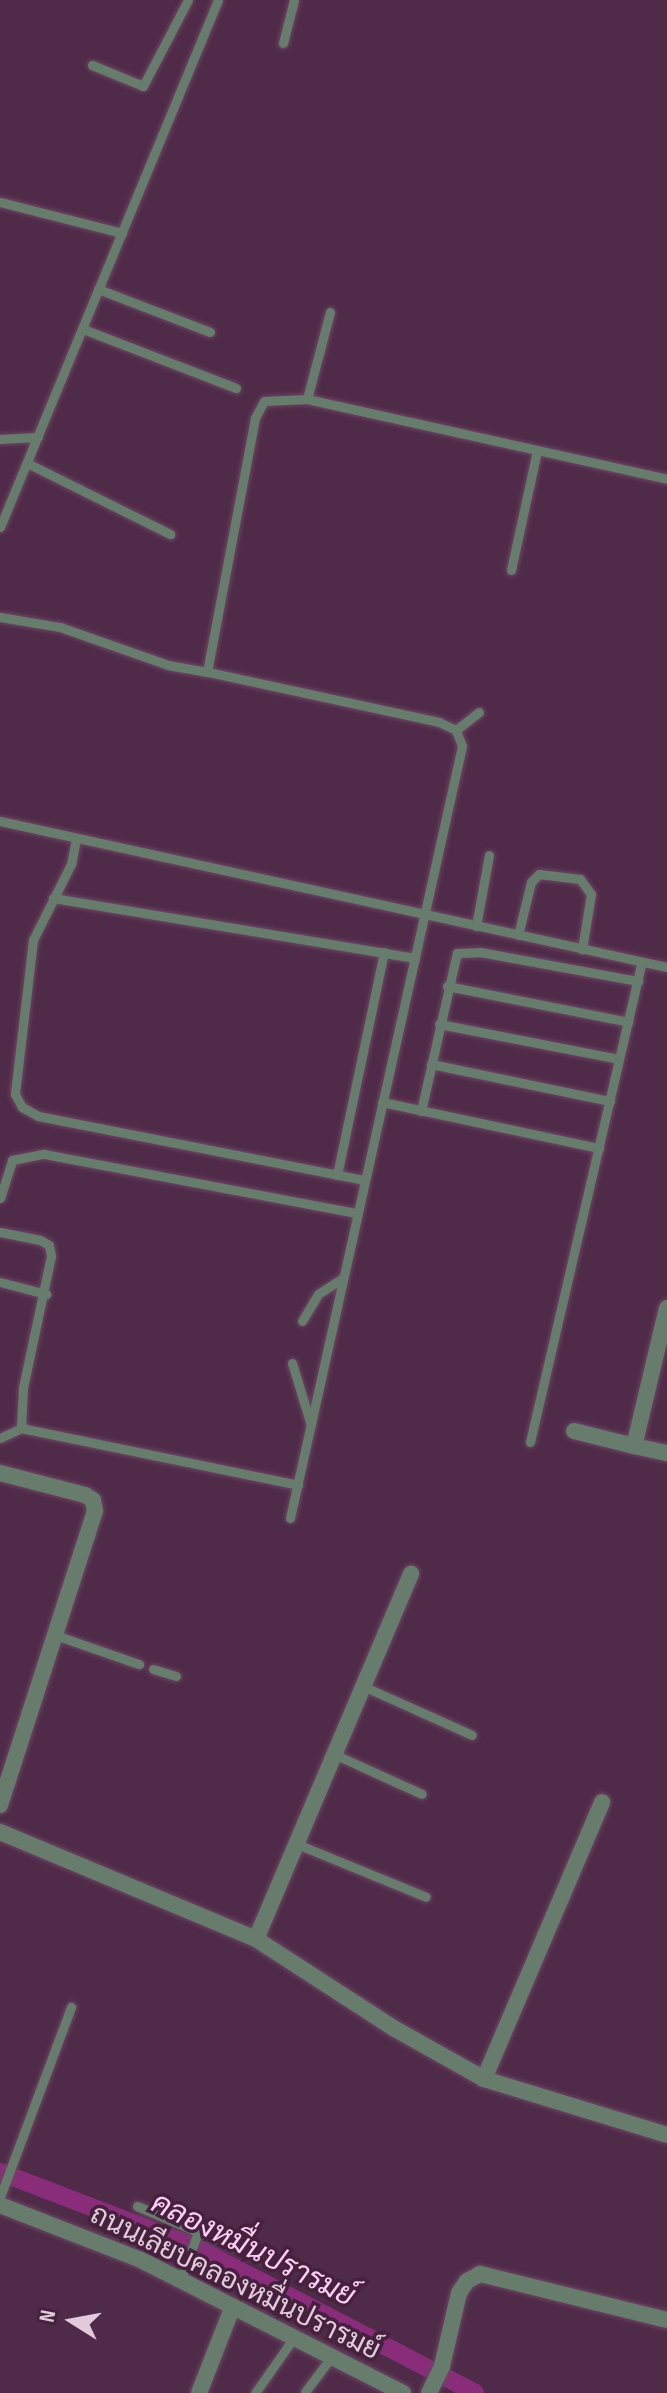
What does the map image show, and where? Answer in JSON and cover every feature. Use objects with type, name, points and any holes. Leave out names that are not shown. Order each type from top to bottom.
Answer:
[{"type":"street","points":[[634,1446],[667,1308]]},
{"type":"street","points":[[574,1431],[667,1453]]},
{"type":"street","points":[[0,1473],[93,1500],[95,1511],[58,1636],[0,1805]]},
{"type":"street","points":[[256,1939],[411,1573]]},
{"type":"street","points":[[484,2079],[602,1802]]},
{"type":"street","points":[[0,1832],[256,1939],[484,2079],[667,2135]]},
{"type":"street","name":"ถนนเลียบคลองหมื่นปรารมย์","points":[[0,2205],[183,2272],[233,2306],[403,2393]]},
{"type":"street","points":[[430,2389],[442,2366],[459,2293],[467,2281],[480,2274],[667,2320]]},
{"type":"street","points":[[199,2393],[233,2306]]},
{"type":"lane","points":[[92,65],[143,86],[152,78],[188,0]]},
{"type":"lane","points":[[0,527],[218,0]]},
{"type":"lane","points":[[283,43],[294,0]]},
{"type":"lane","points":[[0,202],[122,233]]},
{"type":"lane","points":[[98,289],[210,332]]},
{"type":"lane","points":[[307,399],[330,312]]},
{"type":"lane","points":[[83,329],[236,388]]},
{"type":"lane","points":[[207,672],[255,418],[264,401],[307,399],[667,479]]},
{"type":"lane","points":[[0,439],[38,437]]},
{"type":"lane","points":[[511,570],[537,451]]},
{"type":"lane","points":[[27,463],[170,534]]},
{"type":"lane","points":[[0,617],[60,627],[207,672],[439,722],[456,730],[462,746],[290,1518]]},
{"type":"lane","points":[[456,730],[479,712]]},
{"type":"lane","points":[[0,821],[667,967]]},
{"type":"lane","points":[[76,839],[71,864],[41,916],[29,961],[15,1094],[22,1107],[38,1116],[365,1180]]},
{"type":"lane","points":[[476,926],[489,855]]},
{"type":"lane","points":[[518,935],[531,882],[539,874],[580,879],[591,894],[582,949]]},
{"type":"lane","points":[[53,898],[415,958]]},
{"type":"lane","points":[[421,1111],[451,964],[465,950],[638,981]]},
{"type":"lane","points":[[337,1175],[384,952]]},
{"type":"lane","points":[[530,1442],[642,962]]},
{"type":"lane","points":[[447,986],[628,1022]]},
{"type":"lane","points":[[439,1024],[619,1059]]},
{"type":"lane","points":[[431,1064],[610,1101]]},
{"type":"lane","points":[[382,1102],[599,1148]]},
{"type":"lane","points":[[0,1198],[12,1160],[44,1154],[357,1213]]},
{"type":"lane","points":[[0,1232],[49,1245],[46,1294],[23,1388],[21,1428]]},
{"type":"lane","points":[[302,1321],[318,1294],[343,1278]]},
{"type":"lane","points":[[0,1282],[46,1294]]},
{"type":"lane","points":[[292,1363],[311,1425]]},
{"type":"lane","points":[[0,1438],[21,1428],[298,1485]]},
{"type":"lane","points":[[58,1636],[139,1664]]},
{"type":"lane","points":[[153,1669],[176,1676]]},
{"type":"lane","points":[[365,1687],[472,1735]]},
{"type":"lane","points":[[336,1755],[422,1794]]},
{"type":"lane","points":[[297,1844],[426,1897]]},
{"type":"lane","points":[[0,2197],[71,2007]]},
{"type":"lane","points":[[137,2206],[264,2259]]},
{"type":"lane","points":[[183,2272],[198,2232]]},
{"type":"lane","points":[[255,2393],[295,2336]]},
{"type":"lane","points":[[305,2392],[332,2356]]},
{"type":"waterway","name":"คลองหมื่นปรารมย์","points":[[0,2172],[193,2246],[475,2393]]}]
